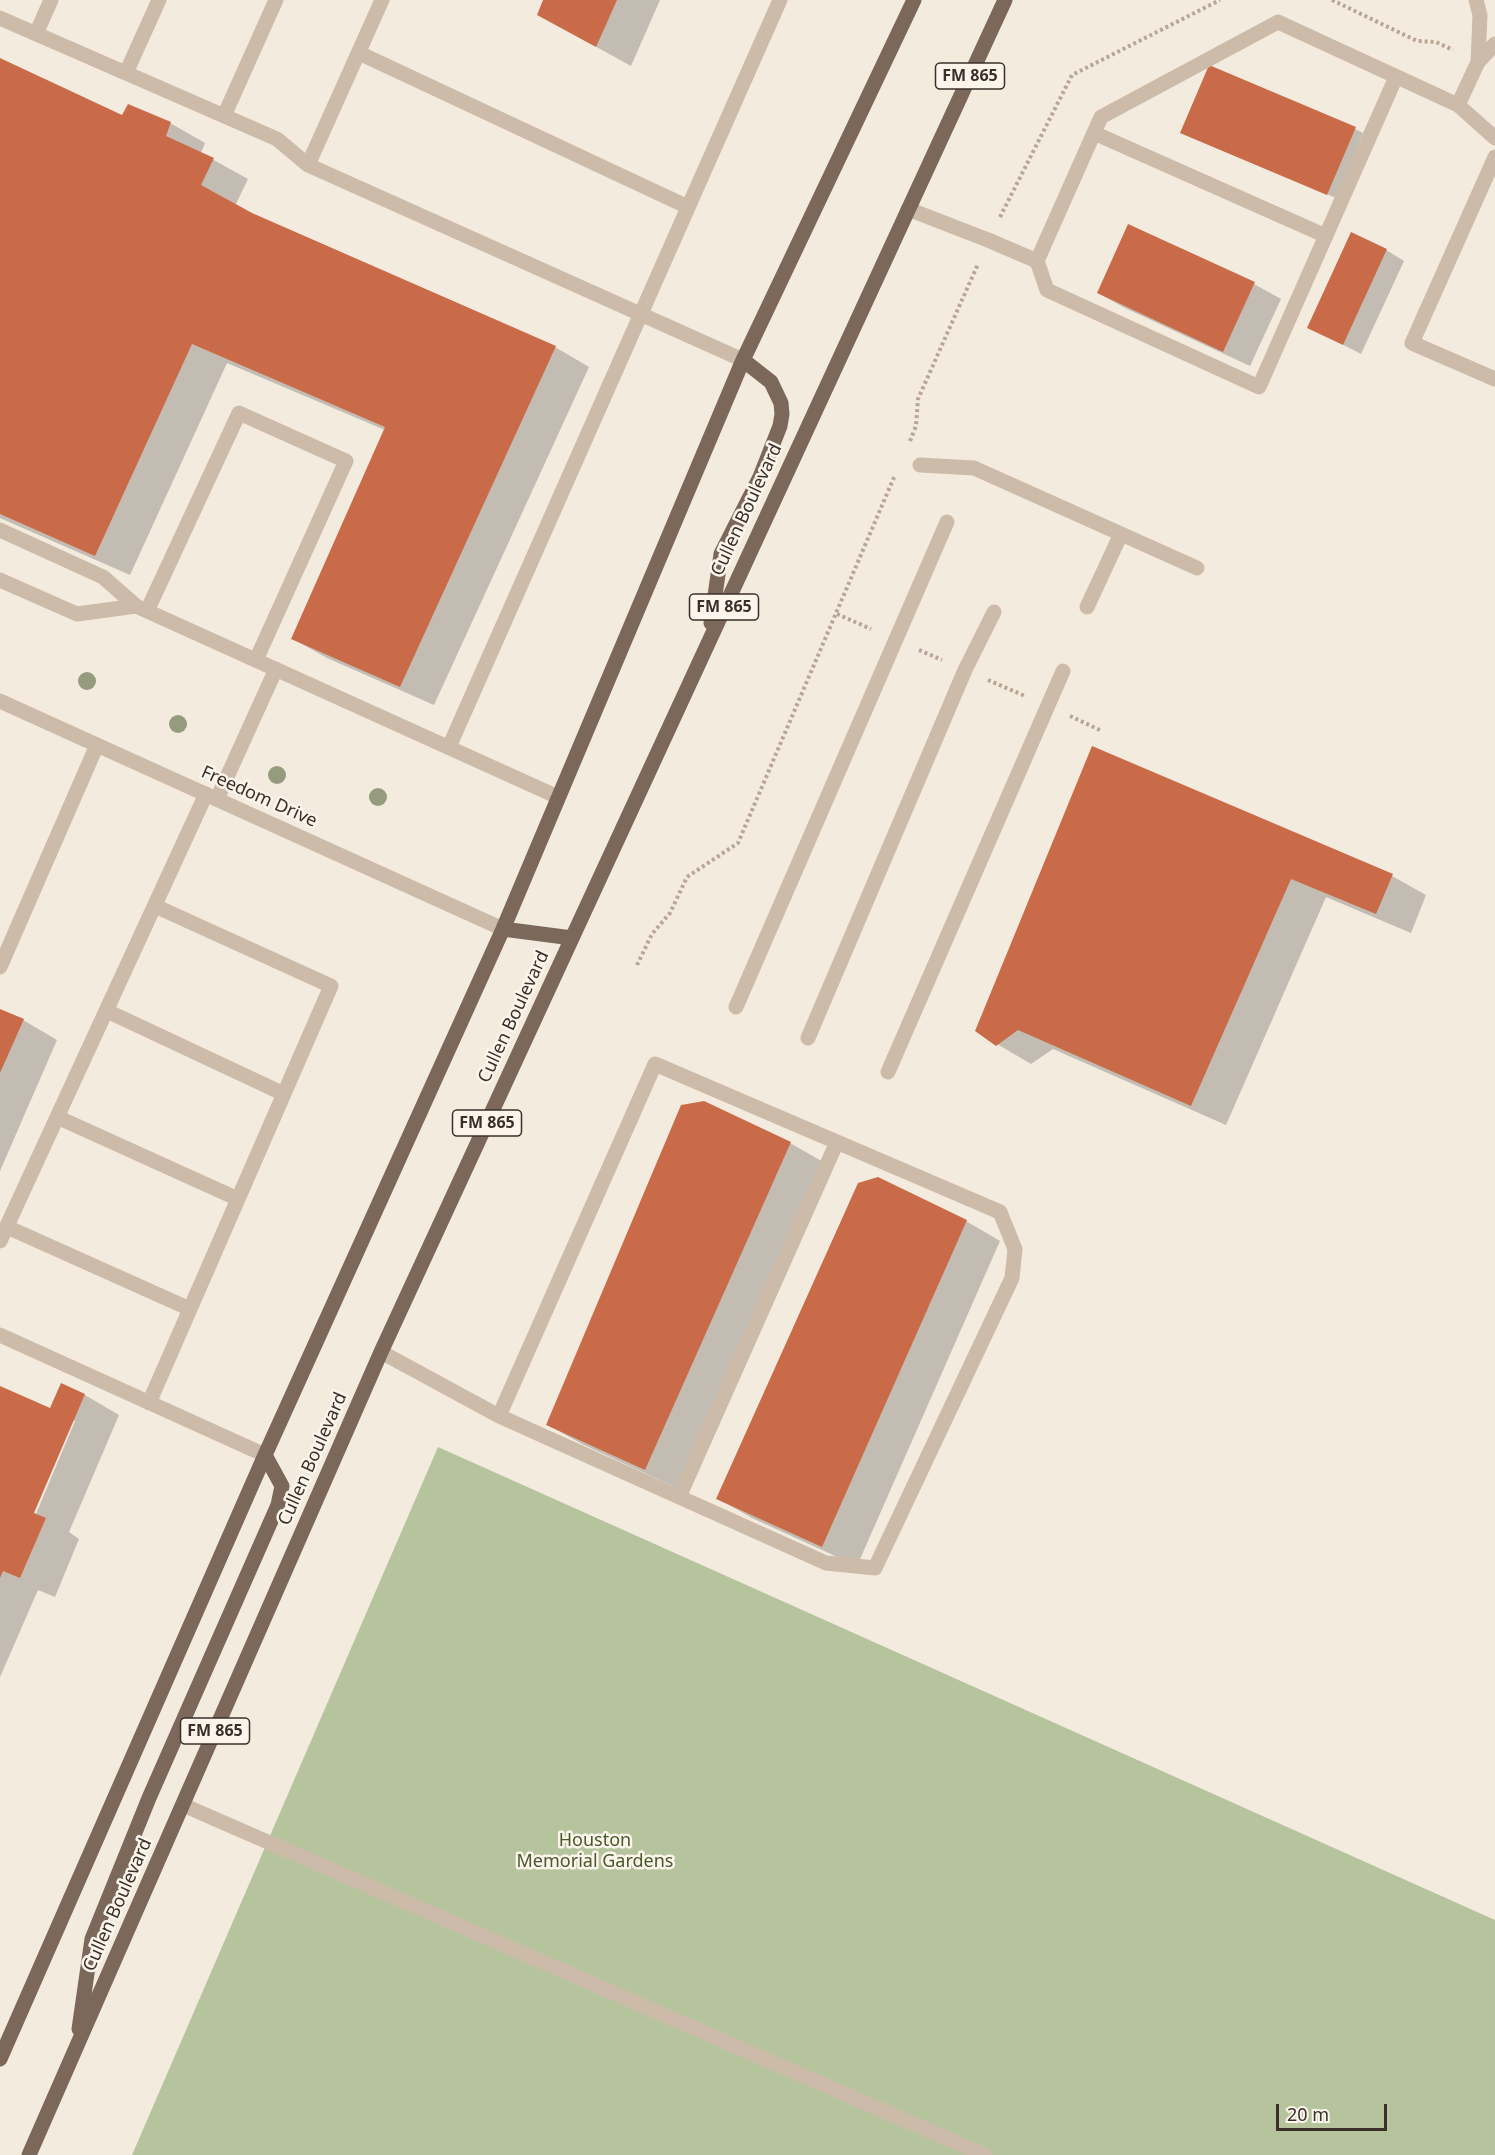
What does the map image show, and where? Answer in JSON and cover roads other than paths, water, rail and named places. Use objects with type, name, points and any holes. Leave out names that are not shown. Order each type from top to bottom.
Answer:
[{"type":"main road","points":[[0,2059],[265,1455],[503,928],[743,360],[914,0]]},
{"type":"main road","name":"Cullen Boulevard","points":[[29,2155],[381,1352],[1005,0]]},
{"type":"main road","points":[[708,641],[721,554],[760,477],[780,426],[782,414],[781,403],[771,382],[743,360]]},
{"type":"main road","points":[[503,928],[572,938]]},
{"type":"main road","points":[[77,2047],[92,1939],[149,1798],[278,1505],[282,1486],[265,1455]]},
{"type":"street","points":[[36,34],[51,0]]},
{"type":"street","points":[[126,73],[159,0]]},
{"type":"street","points":[[224,116],[276,0]]},
{"type":"street","points":[[308,165],[382,0]]},
{"type":"street","points":[[449,747],[780,0]]},
{"type":"street","points":[[1476,0],[1480,15],[1479,62]]},
{"type":"street","points":[[0,18],[277,139],[308,165],[743,360]]},
{"type":"street","points":[[1396,77],[1259,387],[1047,291],[1037,261],[1101,117],[1278,22],[1458,105],[1495,138]]},
{"type":"street","points":[[1458,105],[1479,62],[1495,44]]},
{"type":"street","points":[[358,53],[688,207]]},
{"type":"street","points":[[1094,133],[1326,236]]},
{"type":"street","points":[[1495,157],[1412,343],[1495,379]]},
{"type":"street","points":[[908,209],[1037,261]]},
{"type":"street","points":[[141,609],[239,413],[346,461],[256,660]]},
{"type":"street","points":[[920,465],[974,468],[1197,568]]},
{"type":"street","points":[[736,1007],[947,522]]},
{"type":"street","points":[[0,530],[103,577],[141,609],[558,796]]},
{"type":"street","points":[[1087,607],[1121,534]]},
{"type":"street","points":[[0,580],[77,614],[141,609]]},
{"type":"street","points":[[808,1038],[965,670],[994,612]]},
{"type":"street","points":[[0,1241],[155,906],[276,669]]},
{"type":"street","points":[[888,1072],[1063,671]]},
{"type":"street","name":"Freedom Drive","points":[[0,701],[503,928]]},
{"type":"street","points":[[0,967],[97,745]]},
{"type":"street","points":[[149,1403],[331,986],[155,906]]},
{"type":"street","points":[[107,1011],[284,1094]]},
{"type":"street","points":[[381,1352],[499,1416],[826,1563],[875,1568],[1012,1278],[1015,1249],[1000,1212],[655,1064],[499,1416]]},
{"type":"street","points":[[57,1117],[238,1199]]},
{"type":"street","points":[[679,1497],[837,1142]]},
{"type":"street","points":[[7,1227],[190,1309]]},
{"type":"street","points":[[0,1335],[265,1455]]},
{"type":"street","points":[[183,1804],[985,2155]]},
{"type":"park label","name":"Houston Memorial Gardens","points":[[595,1851]]}]
